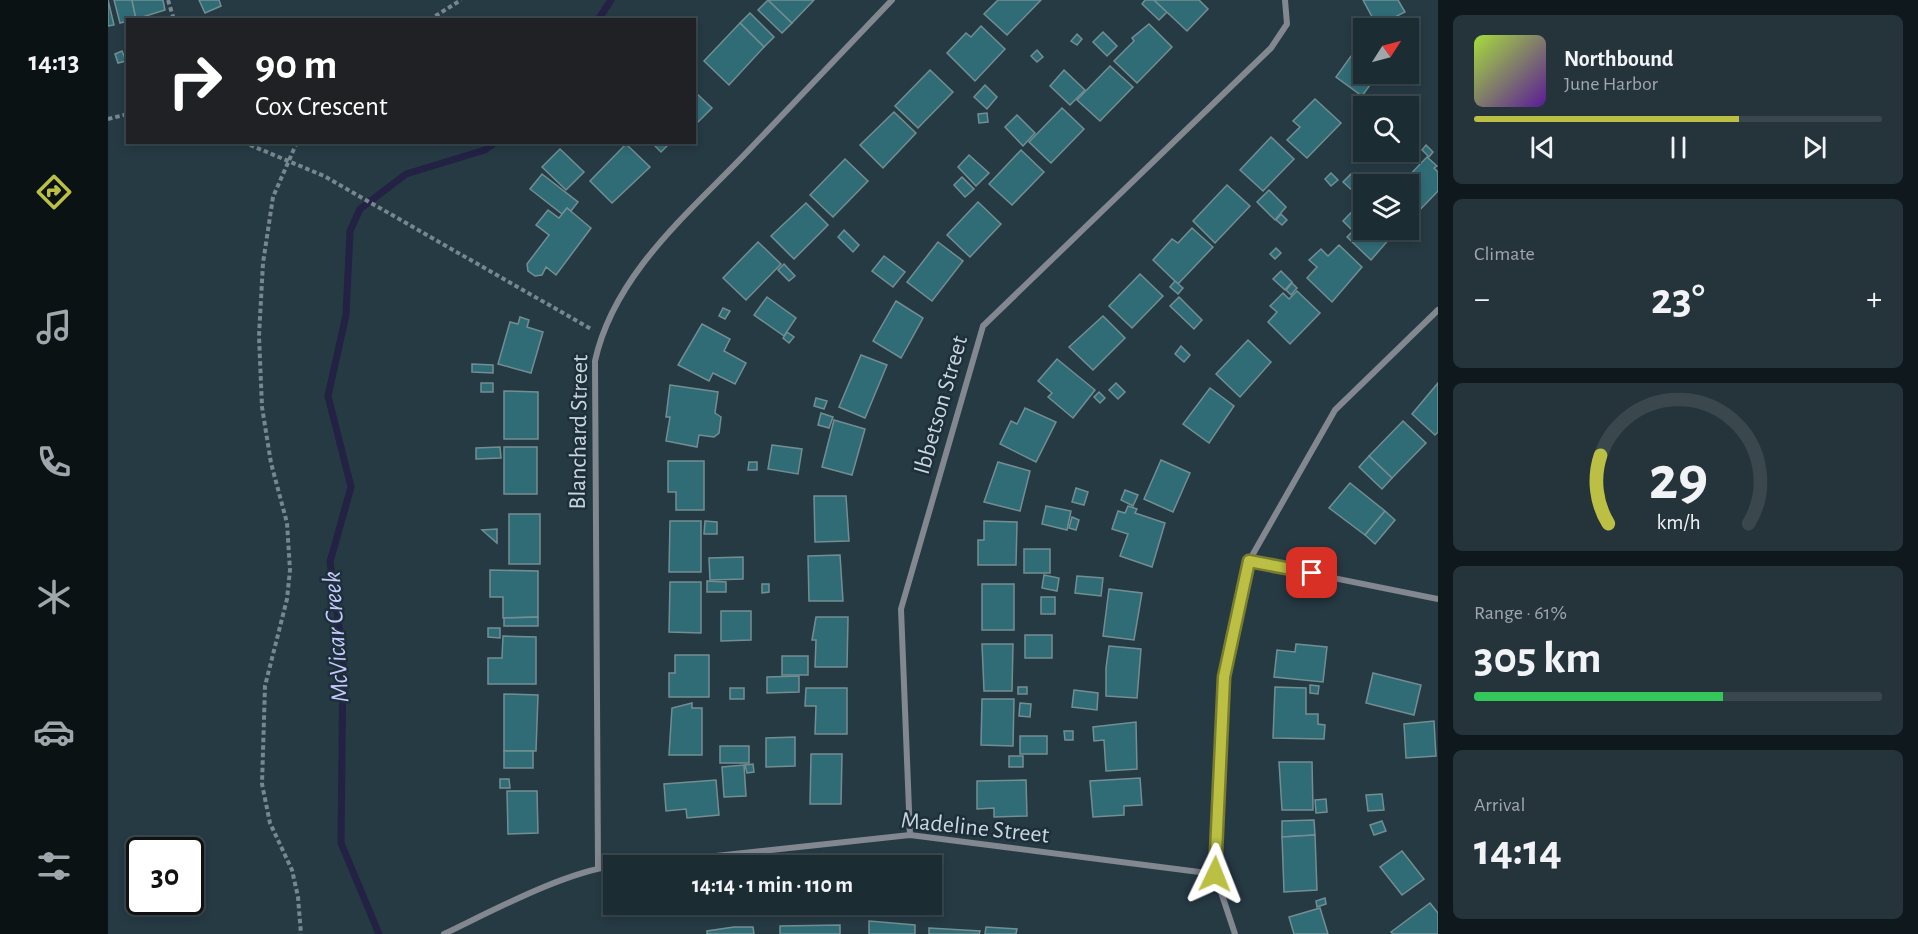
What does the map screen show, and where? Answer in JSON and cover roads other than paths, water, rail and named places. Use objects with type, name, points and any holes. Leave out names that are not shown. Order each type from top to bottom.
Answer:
[{"type":"street","name":"Blanchard Street","points":[[598,868],[595,361],[601,335],[613,306],[636,273],[671,231],[892,0]]},
{"type":"street","name":"Ibbetson Street","points":[[910,835],[901,609],[983,326],[1271,48],[1287,24],[1285,0]]},
{"type":"street","points":[[1234,934],[1215,874],[1224,677],[1249,561],[1335,410],[1438,310]]},
{"type":"street","points":[[1249,561],[1438,599]]},
{"type":"street","name":"Madeline Street","points":[[724,855],[910,835],[1215,874]]},
{"type":"street","points":[[444,934],[518,899],[603,867]]},
{"type":"waterway","name":"McVicar Creek","points":[[599,18],[611,0]]},
{"type":"waterway","name":"McVicar Creek","points":[[379,934],[341,843],[343,655],[330,562],[351,487],[328,396],[346,315],[350,231],[360,209],[406,174],[485,150],[493,144]]}]
